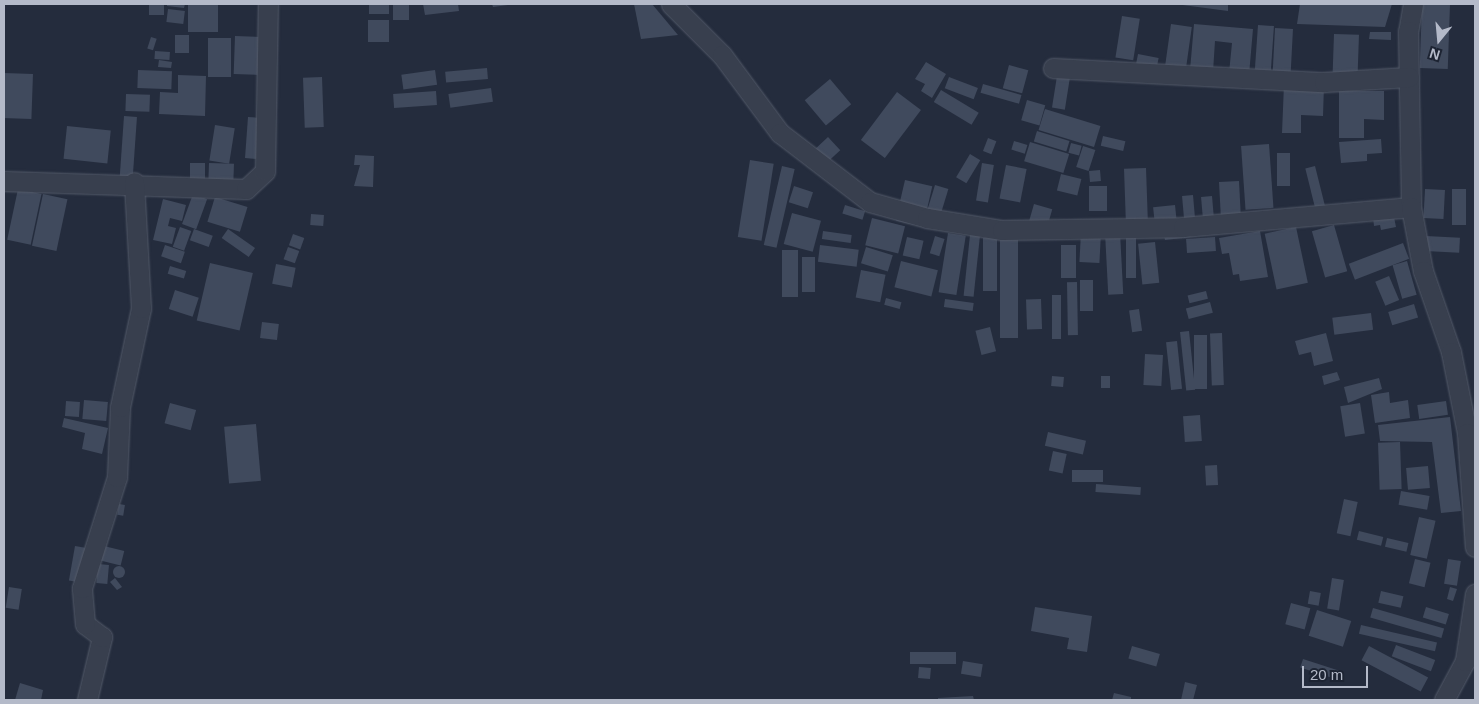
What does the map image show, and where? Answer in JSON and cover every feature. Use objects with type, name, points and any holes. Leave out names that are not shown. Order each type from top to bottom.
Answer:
[{"type":"street","points":[[4,181],[134,182],[246,189],[265,171],[268,4]]},
{"type":"street","points":[[671,4],[722,55],[780,133],[870,202],[927,218],[1002,230],[1183,227],[1411,208]]},
{"type":"street","points":[[1413,4],[1408,31],[1411,208],[1423,271],[1451,352],[1467,433],[1475,548]]},
{"type":"street","points":[[1053,68],[1324,82],[1409,77]]},
{"type":"street","points":[[86,700],[102,637],[85,624],[82,588],[117,477],[120,407],[141,308],[134,182]]},
{"type":"street","points":[[1444,700],[1465,661],[1475,594]]},
{"type":"building","points":[[149,4],[164,4],[164,15],[149,15]]},
{"type":"building","points":[[167,4],[185,4],[184,8],[167,6]]},
{"type":"building","points":[[188,4],[218,4],[218,32],[188,32]]},
{"type":"building","points":[[369,4],[389,4],[389,14],[369,14]]},
{"type":"building","points":[[393,4],[409,4],[409,20],[393,20]]},
{"type":"building","points":[[423,4],[458,4],[459,11],[425,15]]},
{"type":"building","points":[[492,4],[508,4],[508,5],[493,7]]},
{"type":"building","points":[[634,4],[652,4],[678,35],[641,39]]},
{"type":"building","points":[[1175,4],[1221,4],[1228,5],[1228,11]]},
{"type":"building","points":[[1300,4],[1392,4],[1385,27],[1297,24]]},
{"type":"building","points":[[1422,4],[1450,5],[1448,69],[1420,68]]},
{"type":"building","points":[[168,9],[185,11],[183,24],[166,22]]},
{"type":"building","points":[[1122,16],[1140,19],[1133,60],[1115,57]]},
{"type":"building","points":[[368,20],[389,20],[389,42],[368,42]]},
{"type":"building","points":[[1171,24],[1192,27],[1185,74],[1164,72]]},
{"type":"building","points":[[1194,24],[1253,29],[1249,75],[1229,73],[1232,43],[1215,41],[1213,72],[1190,70]]},
{"type":"building","points":[[1258,25],[1274,26],[1270,78],[1254,77]]},
{"type":"building","points":[[1275,28],[1293,29],[1290,77],[1272,76]]},
{"type":"building","points":[[1370,32],[1391,32],[1391,40],[1369,39]]},
{"type":"building","points":[[1334,34],[1359,35],[1358,73],[1333,72]]},
{"type":"building","points":[[175,35],[189,35],[189,53],[175,53]]},
{"type":"building","points":[[235,36],[270,37],[269,75],[234,74]]},
{"type":"building","points":[[151,37],[157,39],[153,50],[147,48]]},
{"type":"building","points":[[208,38],[231,38],[231,77],[208,77]]},
{"type":"building","points":[[155,51],[170,52],[169,60],[154,59]]},
{"type":"building","points":[[1138,54],[1159,58],[1156,73],[1135,69]]},
{"type":"building","points":[[159,60],[172,62],[171,68],[158,67]]},
{"type":"building","points":[[926,62],[946,74],[932,98],[921,91],[925,84],[915,79]]},
{"type":"building","points":[[1009,65],[1028,70],[1022,93],[1003,88]]},
{"type":"building","points":[[487,68],[488,79],[446,83],[445,72]]},
{"type":"building","points":[[138,70],[172,71],[171,89],[137,88]]},
{"type":"building","points":[[435,70],[437,85],[403,90],[401,75]]},
{"type":"building","points":[[4,73],[33,74],[31,119],[4,118]]},
{"type":"building","points":[[178,75],[206,76],[205,116],[159,114],[160,92],[178,93]]},
{"type":"building","points":[[1057,76],[1070,78],[1065,110],[1052,108]]},
{"type":"building","points":[[322,77],[324,127],[305,128],[303,78]]},
{"type":"building","points":[[949,77],[978,88],[974,99],[945,88]]},
{"type":"building","points":[[830,79],[851,104],[826,125],[805,100]]},
{"type":"building","points":[[983,84],[1021,95],[1019,104],[981,93]]},
{"type":"building","points":[[1284,84],[1324,85],[1323,116],[1301,115],[1301,133],[1282,133]]},
{"type":"building","points":[[491,88],[493,102],[450,108],[448,94]]},
{"type":"building","points":[[941,90],[979,113],[972,125],[934,102]]},
{"type":"building","points":[[436,91],[437,105],[394,108],[393,94]]},
{"type":"building","points":[[1339,91],[1384,91],[1384,120],[1364,119],[1364,138],[1339,138]]},
{"type":"building","points":[[897,92],[921,110],[885,158],[861,140]]},
{"type":"building","points":[[126,94],[150,95],[149,112],[125,111]]},
{"type":"building","points":[[1027,100],[1045,105],[1039,125],[1021,120]]},
{"type":"building","points":[[1045,109],[1100,126],[1094,147],[1039,130]]},
{"type":"building","points":[[124,116],[137,117],[133,180],[120,179]]},
{"type":"building","points":[[248,117],[276,119],[273,142],[257,159],[245,158]]},
{"type":"building","points":[[215,125],[235,128],[229,164],[209,161]]},
{"type":"building","points":[[67,126],[111,131],[107,163],[64,159]]},
{"type":"building","points":[[1037,131],[1070,141],[1066,151],[1034,142]]},
{"type":"building","points":[[1103,136],[1125,141],[1123,151],[1101,146]]},
{"type":"building","points":[[828,137],[840,150],[826,163],[814,150]]},
{"type":"building","points":[[988,138],[996,141],[991,154],[983,151]]},
{"type":"building","points":[[1381,139],[1382,153],[1367,154],[1367,161],[1341,163],[1339,142]]},
{"type":"building","points":[[1014,141],[1027,145],[1025,154],[1011,150]]},
{"type":"building","points":[[1030,142],[1069,154],[1063,173],[1024,161]]},
{"type":"building","points":[[1071,143],[1082,146],[1079,156],[1068,153]]},
{"type":"building","points":[[1269,144],[1273,208],[1246,210],[1241,146]]},
{"type":"building","points":[[1083,146],[1095,150],[1089,171],[1076,167]]},
{"type":"building","points":[[1277,153],[1290,153],[1290,186],[1277,186]]},
{"type":"building","points":[[970,154],[980,160],[966,183],[956,177]]},
{"type":"building","points":[[355,155],[374,156],[373,187],[354,186],[360,165],[354,165]]},
{"type":"building","points":[[750,160],[774,164],[762,241],[738,237]]},
{"type":"building","points":[[190,163],[205,163],[205,183],[190,183]]},
{"type":"building","points":[[209,163],[234,164],[233,184],[208,183]]},
{"type":"building","points":[[982,163],[994,165],[988,202],[976,201]]},
{"type":"building","points":[[1006,165],[1027,169],[1020,202],[1000,198]]},
{"type":"building","points":[[782,166],[795,169],[776,248],[764,245]]},
{"type":"building","points":[[1315,166],[1327,214],[1317,216],[1305,168]]},
{"type":"building","points":[[1146,168],[1148,224],[1126,225],[1124,169]]},
{"type":"building","points":[[1100,170],[1101,181],[1090,182],[1089,171]]},
{"type":"building","points":[[1061,174],[1081,179],[1077,196],[1057,190]]},
{"type":"building","points":[[905,180],[932,186],[926,212],[899,205]]},
{"type":"building","points":[[1239,181],[1241,214],[1221,215],[1219,182]]},
{"type":"building","points":[[935,185],[948,189],[940,216],[927,212]]},
{"type":"building","points":[[794,186],[813,192],[808,208],[789,202]]},
{"type":"building","points":[[1089,186],[1107,186],[1107,211],[1089,211]]},
{"type":"building","points":[[18,189],[41,194],[31,245],[7,240]]},
{"type":"building","points":[[1425,189],[1445,190],[1443,219],[1423,218]]},
{"type":"building","points":[[1452,189],[1466,189],[1466,225],[1452,225]]},
{"type":"building","points":[[43,194],[67,199],[56,251],[32,246]]},
{"type":"building","points":[[193,194],[207,199],[196,229],[182,224]]},
{"type":"building","points":[[1193,195],[1195,219],[1184,220],[1182,196]]},
{"type":"building","points":[[1212,196],[1214,218],[1203,219],[1201,197]]},
{"type":"building","points":[[215,197],[248,207],[240,232],[207,222]]},
{"type":"building","points":[[163,199],[186,205],[182,221],[170,218],[168,226],[176,228],[172,244],[153,240]]},
{"type":"building","points":[[1034,204],[1052,209],[1047,228],[1029,222]]},
{"type":"building","points":[[845,205],[865,211],[862,220],[842,214]]},
{"type":"building","points":[[1175,205],[1177,223],[1155,225],[1153,207]]},
{"type":"building","points":[[1393,212],[1396,227],[1381,230],[1380,225],[1374,226],[1373,217]]},
{"type":"building","points":[[792,213],[821,221],[813,252],[784,244]]},
{"type":"building","points":[[898,213],[925,219],[923,227],[896,221]]},
{"type":"building","points":[[311,214],[324,215],[323,226],[310,225]]},
{"type":"building","points":[[872,218],[905,226],[898,253],[865,245]]},
{"type":"building","points":[[1334,225],[1347,271],[1325,277],[1312,231]]},
{"type":"building","points":[[180,227],[191,231],[184,251],[173,247]]},
{"type":"building","points":[[1296,227],[1308,283],[1277,289],[1265,234]]},
{"type":"building","points":[[194,229],[213,236],[209,247],[190,240]]},
{"type":"building","points":[[228,229],[255,248],[249,257],[222,238]]},
{"type":"building","points":[[823,231],[852,235],[851,243],[822,239]]},
{"type":"building","points":[[1126,231],[1136,231],[1136,278],[1126,278]]},
{"type":"building","points":[[1260,231],[1268,277],[1240,281],[1239,274],[1233,275],[1229,253],[1222,254],[1219,238]]},
{"type":"building","points":[[1081,232],[1101,233],[1099,263],[1079,262]]},
{"type":"building","points":[[1120,232],[1123,294],[1108,295],[1105,233]]},
{"type":"building","points":[[1191,232],[1191,237],[1165,240],[1164,234]]},
{"type":"building","points":[[948,233],[966,236],[956,295],[939,292]]},
{"type":"building","points":[[293,234],[304,238],[300,249],[289,245]]},
{"type":"building","points":[[970,235],[980,236],[974,297],[964,296]]},
{"type":"building","points":[[935,236],[945,239],[939,256],[930,253]]},
{"type":"building","points":[[1426,236],[1460,238],[1459,253],[1425,251]]},
{"type":"building","points":[[907,237],[924,241],[919,259],[903,256]]},
{"type":"building","points":[[1215,237],[1216,251],[1187,253],[1186,239]]},
{"type":"building","points":[[983,238],[997,238],[997,291],[983,291]]},
{"type":"building","points":[[1000,240],[1018,240],[1018,338],[1000,338]]},
{"type":"building","points":[[1155,242],[1159,283],[1142,285],[1138,244]]},
{"type":"building","points":[[1403,243],[1409,259],[1355,280],[1349,264]]},
{"type":"building","points":[[165,245],[185,252],[181,263],[161,256]]},
{"type":"building","points":[[820,245],[859,250],[857,267],[818,262]]},
{"type":"building","points":[[1061,245],[1076,245],[1076,278],[1061,278]]},
{"type":"building","points":[[288,247],[299,251],[295,263],[284,259]]},
{"type":"building","points":[[866,247],[893,255],[888,271],[861,263]]},
{"type":"building","points":[[782,250],[798,250],[798,297],[782,297]]},
{"type":"building","points":[[802,257],[815,257],[815,292],[802,292]]},
{"type":"building","points":[[901,261],[938,270],[931,296],[894,287]]},
{"type":"building","points":[[1407,261],[1417,295],[1402,299],[1393,265]]},
{"type":"building","points":[[210,263],[253,273],[240,330],[197,320]]},
{"type":"building","points":[[276,264],[296,268],[292,287],[272,284]]},
{"type":"building","points":[[170,266],[186,271],[184,279],[168,274]]},
{"type":"building","points":[[861,270],[886,275],[880,302],[856,297]]},
{"type":"building","points":[[1389,276],[1399,300],[1385,306],[1375,282]]},
{"type":"building","points":[[1080,280],[1093,280],[1093,311],[1080,311]]},
{"type":"building","points":[[1067,282],[1077,282],[1078,335],[1068,335]]},
{"type":"building","points":[[175,290],[199,298],[193,317],[169,309]]},
{"type":"building","points":[[1206,291],[1208,299],[1189,303],[1188,296]]},
{"type":"building","points":[[1052,295],[1061,295],[1061,339],[1052,339]]},
{"type":"building","points":[[886,298],[901,302],[900,309],[884,305]]},
{"type":"building","points":[[945,299],[974,303],[973,311],[944,307]]},
{"type":"building","points":[[1041,299],[1042,329],[1027,330],[1026,300]]},
{"type":"building","points":[[1210,302],[1213,313],[1189,319],[1186,308]]},
{"type":"building","points":[[1414,304],[1418,317],[1392,325],[1388,312]]},
{"type":"building","points":[[1139,309],[1142,331],[1132,332],[1129,310]]},
{"type":"building","points":[[1371,313],[1373,330],[1334,335],[1332,318]]},
{"type":"building","points":[[262,322],[279,324],[277,340],[260,338]]},
{"type":"building","points":[[990,327],[996,351],[981,355],[975,331]]},
{"type":"building","points":[[1189,331],[1195,390],[1186,391],[1180,332]]},
{"type":"building","points":[[1210,333],[1222,333],[1224,385],[1212,385]]},
{"type":"building","points":[[1326,333],[1333,361],[1314,366],[1311,352],[1299,355],[1295,341]]},
{"type":"building","points":[[1194,335],[1207,335],[1207,389],[1194,389]]},
{"type":"building","points":[[1177,341],[1182,389],[1171,390],[1166,342]]},
{"type":"building","points":[[1145,354],[1163,355],[1161,386],[1143,385]]},
{"type":"building","points":[[1337,372],[1340,380],[1324,385],[1322,376]]},
{"type":"building","points":[[1052,376],[1064,377],[1063,387],[1051,386]]},
{"type":"building","points":[[1101,376],[1110,376],[1110,388],[1101,388]]},
{"type":"building","points":[[1379,378],[1382,389],[1348,403],[1344,387]]},
{"type":"building","points":[[1389,392],[1390,403],[1408,400],[1410,418],[1375,423],[1371,395]]},
{"type":"building","points":[[84,400],[108,402],[106,421],[82,419]]},
{"type":"building","points":[[66,401],[80,402],[79,417],[65,416]]},
{"type":"building","points":[[1446,401],[1448,415],[1419,419],[1417,405]]},
{"type":"building","points":[[170,403],[196,410],[191,430],[165,423]]},
{"type":"building","points":[[1360,403],[1365,434],[1345,437],[1340,406]]},
{"type":"building","points":[[1200,415],[1202,441],[1185,442],[1183,416]]},
{"type":"building","points":[[1450,417],[1461,511],[1441,513],[1432,442],[1380,441],[1378,425]]},
{"type":"building","points":[[64,418],[108,428],[102,454],[82,449],[85,433],[62,427]]},
{"type":"building","points":[[256,424],[261,481],[229,484],[224,427]]},
{"type":"building","points":[[1048,432],[1086,441],[1083,454],[1045,446]]},
{"type":"building","points":[[1400,442],[1402,489],[1380,490],[1378,443]]},
{"type":"building","points":[[1053,451],[1067,454],[1063,473],[1049,471]]},
{"type":"building","points":[[1217,465],[1218,485],[1206,486],[1205,466]]},
{"type":"building","points":[[1428,466],[1430,488],[1408,490],[1406,468]]},
{"type":"building","points":[[1072,470],[1103,470],[1103,482],[1072,482]]},
{"type":"building","points":[[1096,484],[1141,487],[1140,495],[1095,492]]},
{"type":"building","points":[[1401,491],[1430,496],[1427,510],[1399,505]]},
{"type":"building","points":[[1344,499],[1358,502],[1350,536],[1337,533]]},
{"type":"building","points":[[119,504],[125,505],[123,516],[117,515]]},
{"type":"building","points":[[1419,517],[1436,521],[1427,559],[1410,555]]},
{"type":"building","points":[[1359,531],[1383,537],[1381,546],[1357,540]]},
{"type":"building","points":[[1387,538],[1408,543],[1406,552],[1385,547]]},
{"type":"building","points":[[100,545],[124,551],[121,566],[96,560]]},
{"type":"building","points":[[75,546],[97,550],[91,584],[69,580]]},
{"type":"building","points":[[1415,559],[1431,563],[1424,587],[1409,583]]},
{"type":"building","points":[[1448,559],[1461,561],[1457,586],[1444,584]]},
{"type":"building","points":[[98,564],[109,565],[107,584],[96,583]]},
{"type":"building","points":[[117,566],[121,566],[125,572],[121,578],[117,578],[113,574],[113,570]]},
{"type":"building","points":[[115,578],[122,587],[117,590],[110,582]]},
{"type":"building","points":[[1332,578],[1344,580],[1339,610],[1327,609]]},
{"type":"building","points":[[9,587],[22,589],[19,610],[6,608]]},
{"type":"building","points":[[1450,587],[1457,589],[1453,601],[1447,599]]},
{"type":"building","points":[[1310,591],[1321,593],[1319,606],[1308,604]]},
{"type":"building","points":[[1381,591],[1403,596],[1401,608],[1378,603]]},
{"type":"building","points":[[1291,603],[1310,608],[1305,629],[1285,624]]},
{"type":"building","points":[[1035,607],[1092,616],[1087,652],[1067,649],[1069,638],[1031,631]]},
{"type":"building","points":[[1426,607],[1449,614],[1446,625],[1423,618]]},
{"type":"building","points":[[1373,608],[1444,628],[1441,638],[1370,618]]},
{"type":"building","points":[[1317,610],[1351,621],[1343,647],[1309,636]]},
{"type":"building","points":[[1361,625],[1437,643],[1435,651],[1359,634]]},
{"type":"building","points":[[1396,645],[1435,660],[1431,671],[1392,656]]},
{"type":"building","points":[[1132,646],[1160,654],[1156,666],[1128,658]]},
{"type":"building","points":[[1369,646],[1428,677],[1421,692],[1361,660]]},
{"type":"building","points":[[910,652],[956,652],[956,664],[910,664]]},
{"type":"building","points":[[1303,659],[1340,671],[1337,680],[1300,668]]},
{"type":"building","points":[[963,661],[983,664],[981,677],[961,674]]},
{"type":"building","points":[[919,667],[931,668],[930,679],[918,678]]},
{"type":"building","points":[[1185,682],[1197,685],[1193,700],[1181,700]]},
{"type":"building","points":[[20,683],[43,690],[41,700],[15,700]]},
{"type":"building","points":[[1114,693],[1131,697],[1131,700],[1112,700]]},
{"type":"building","points":[[973,696],[974,700],[938,700],[938,698]]}]
